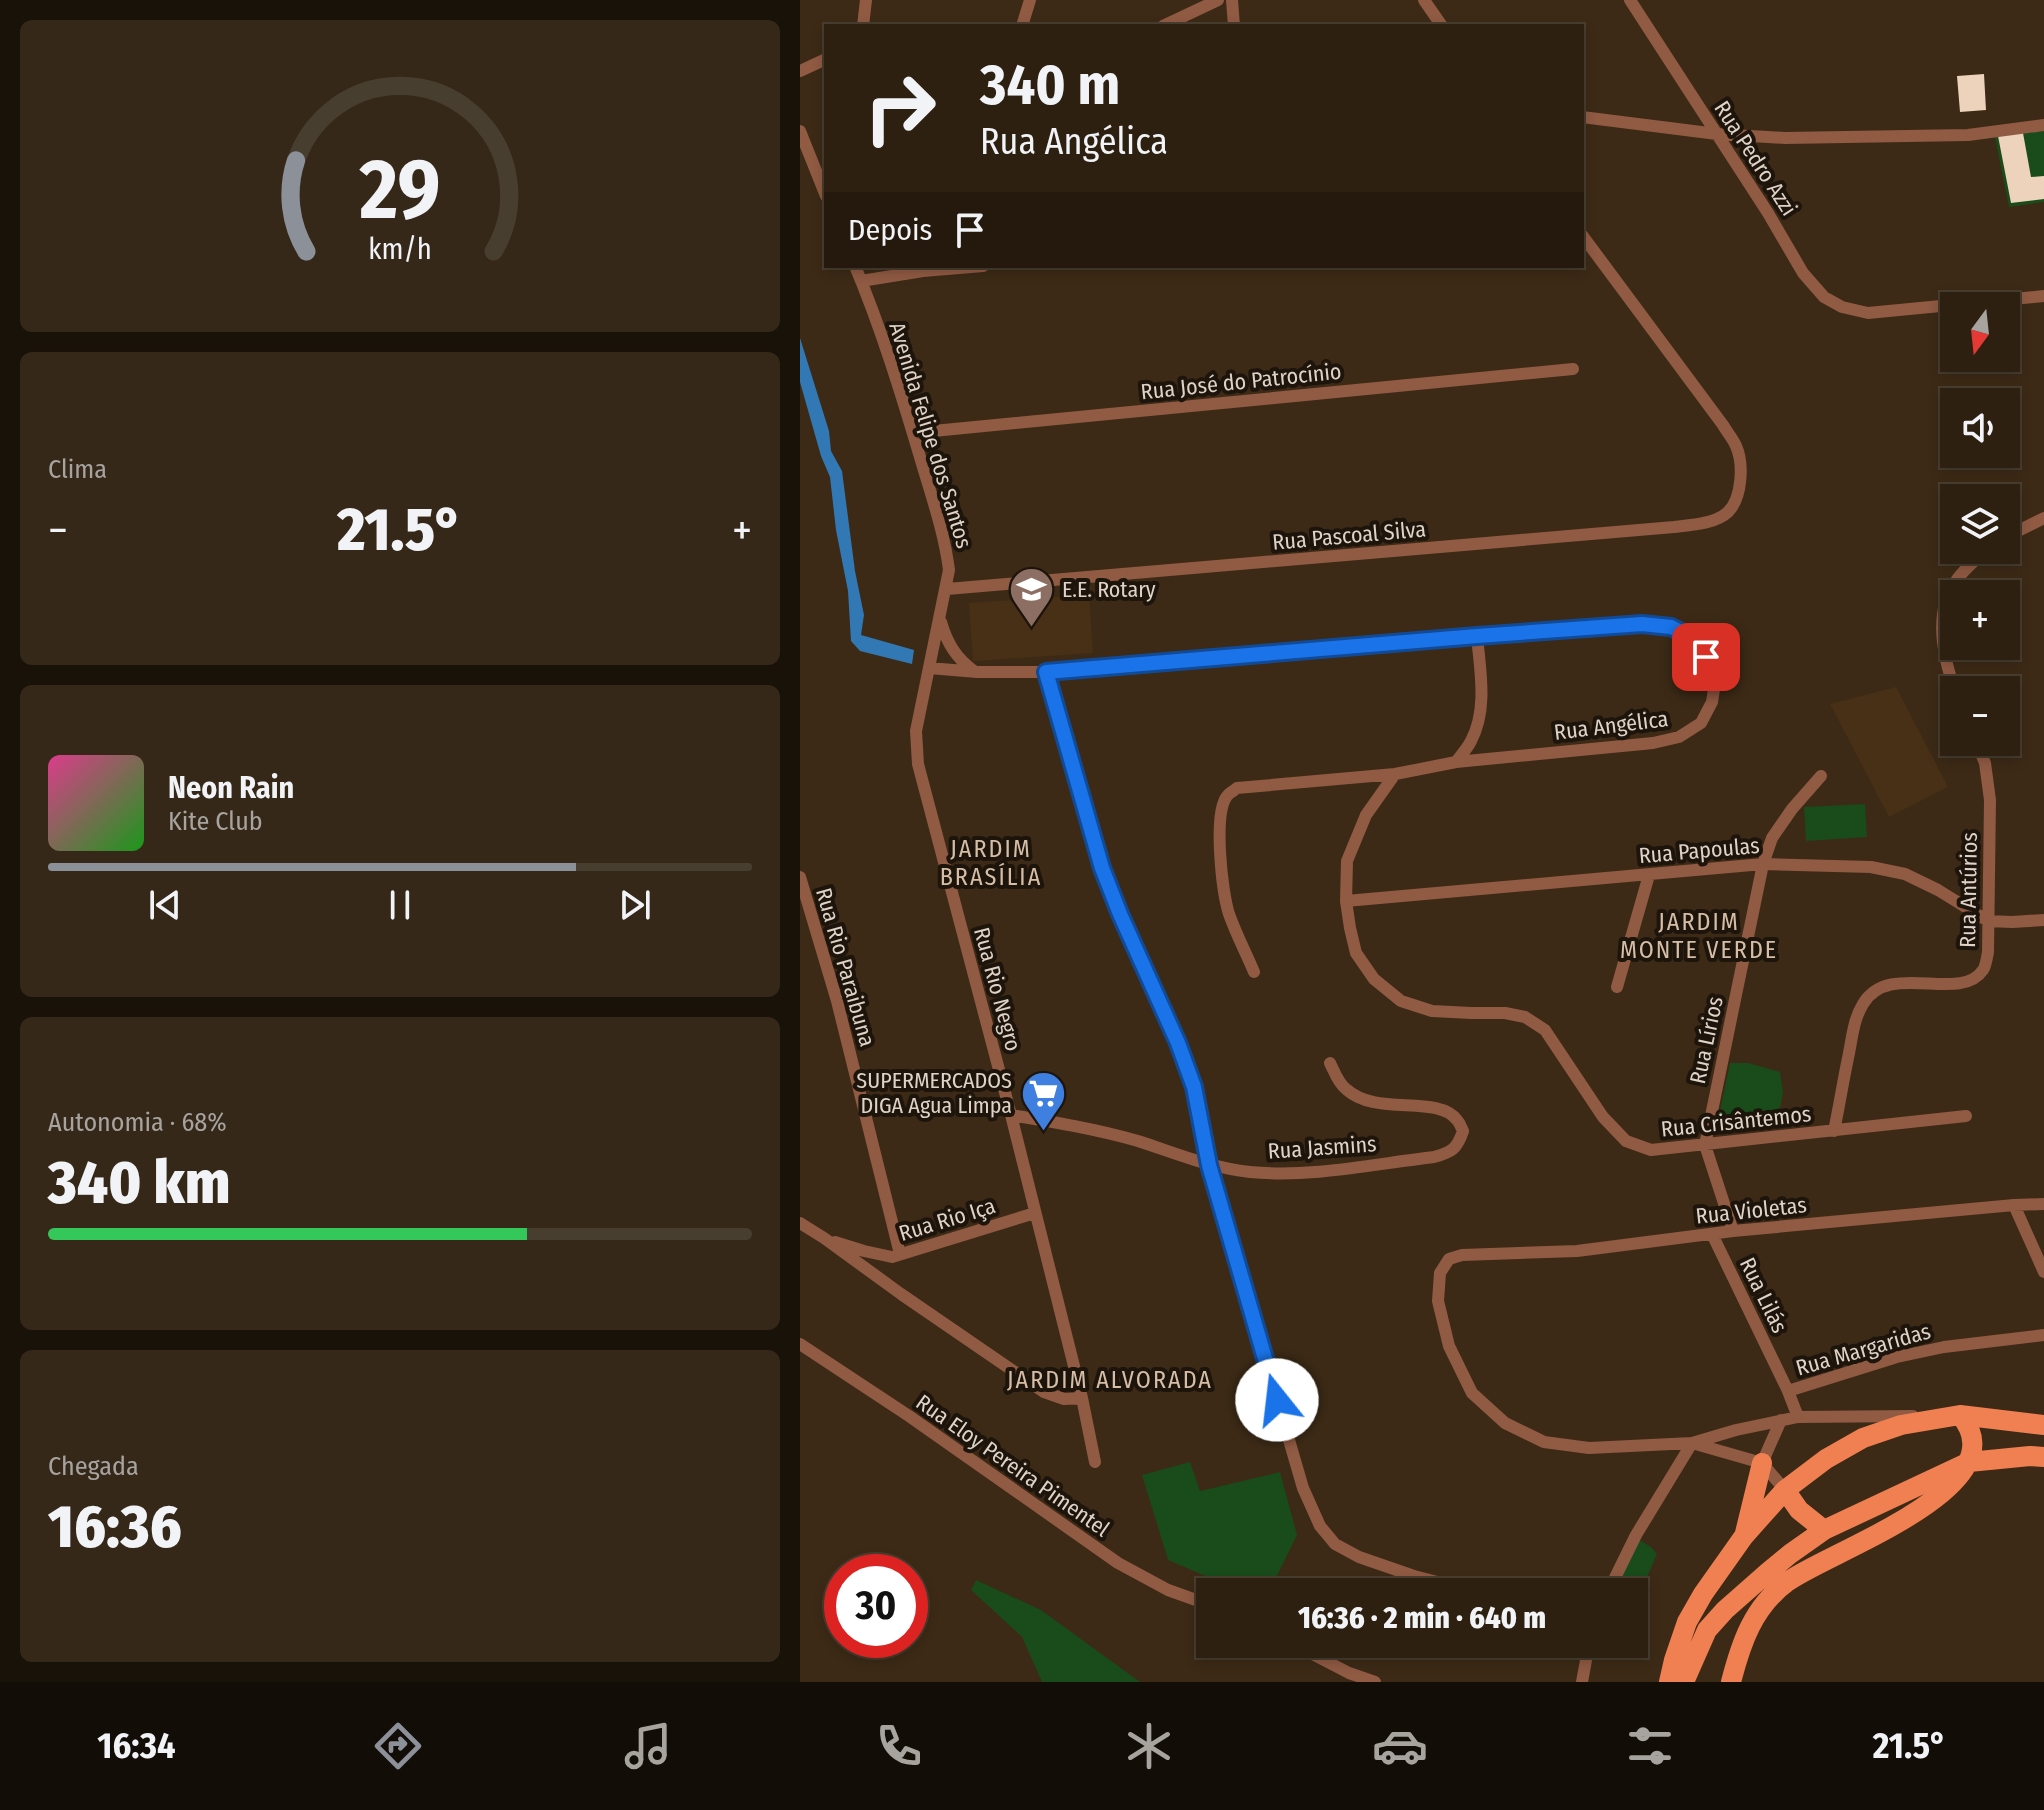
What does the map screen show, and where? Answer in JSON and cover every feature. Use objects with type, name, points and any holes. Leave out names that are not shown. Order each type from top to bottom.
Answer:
[{"type":"main road","points":[[1669,1682],[1692,1612],[1744,1536],[1785,1490],[1826,1459],[1863,1438],[1901,1425],[1960,1415],[2044,1425]]},
{"type":"main road","points":[[1731,1682],[1746,1631],[1761,1605],[1787,1581],[1931,1504],[1955,1483],[1969,1462],[1972,1435],[1960,1415]]},
{"type":"main road","points":[[1684,1682],[1707,1630],[1725,1610],[1790,1554],[1824,1530],[1969,1462],[2044,1457]]},
{"type":"main road","points":[[1744,1536],[1762,1463]]},
{"type":"main road","points":[[1785,1490],[1799,1510],[1824,1530]]},
{"type":"main road","points":[[1725,1610],[1757,1588],[1786,1574],[1821,1563]]},
{"type":"street","points":[[863,24],[866,0]]},
{"type":"street","points":[[1023,24],[1030,0]]},
{"type":"street","points":[[1167,24],[1218,0]]},
{"type":"street","points":[[1232,0],[1234,24]]},
{"type":"street","points":[[1424,0],[1441,24]]},
{"type":"street","name":"Rua Pedro Azzi","points":[[1630,0],[1768,213],[1803,273],[1824,297],[1842,307],[1868,313],[2044,296]]},
{"type":"street","points":[[800,71],[824,60]]},
{"type":"street","points":[[1584,117],[1717,134],[1785,138],[1968,135],[2044,125]]},
{"type":"street","points":[[800,131],[824,191]]},
{"type":"street","name":"Rua Pascoal Silva","points":[[947,589],[1704,524],[1728,512],[1739,491],[1741,470],[1737,447],[1584,238]]},
{"type":"street","name":"Avenida Felipe dos Santos","points":[[856,268],[913,433],[946,543],[949,570],[940,618]]},
{"type":"street","points":[[861,281],[892,271],[959,268]]},
{"type":"street","name":"Rua José do Patrocínio","points":[[913,433],[1573,369]]},
{"type":"street","points":[[2020,530],[2044,518]]},
{"type":"street","points":[[1950,676],[1942,634],[1943,608],[1954,583],[1971,564]]},
{"type":"street","points":[[940,618],[952,651],[977,672]]},
{"type":"street","name":"Rua Rio Negro","points":[[940,618],[916,731],[918,764],[1011,1115],[1082,1398],[1095,1462]]},
{"type":"street","name":"Rua Angélica","points":[[929,668],[1046,672],[1642,624],[1671,627],[1691,637],[1706,657],[1715,683],[1712,702],[1701,723],[1679,737],[1637,745],[1456,762],[1395,774],[1237,788],[1227,795],[1221,810],[1222,886],[1229,914],[1254,972]]},
{"type":"street","points":[[1456,762],[1471,741],[1479,715],[1482,691],[1477,636]]},
{"type":"street","points":[[1046,672],[1102,868],[1194,1087],[1209,1165],[1303,1488],[1320,1526],[1335,1544],[1359,1557],[1422,1578]]},
{"type":"street","name":"Rua Antúrios","points":[[1834,1131],[1855,1022],[1864,1002],[1879,988],[1901,982],[1952,984],[1973,979],[1983,969],[1988,952],[1990,800],[1982,756]]},
{"type":"street","name":"Rua Crisântemos","points":[[1395,774],[1366,815],[1347,861],[1346,901],[1356,953],[1374,979],[1401,1001],[1432,1011],[1505,1013],[1525,1017],[1545,1030],[1603,1117],[1626,1141],[1651,1150],[1966,1116]]},
{"type":"street","name":"Rua Lírios","points":[[1733,1231],[1705,1145],[1763,864],[1772,838],[1821,776]]},
{"type":"street","name":"Rua Papoulas","points":[[1346,901],[1763,864],[1871,867],[1905,874],[1988,921]]},
{"type":"street","points":[[1617,987],[1649,875]]},
{"type":"street","name":"Rua Rio Paraibuna","points":[[800,877],[837,1001],[896,1256],[887,1273],[901,1294]]},
{"type":"street","points":[[1988,921],[2044,920]]},
{"type":"street","name":"Rua Jasmins","points":[[1011,1115],[1123,1137],[1209,1165],[1252,1172],[1307,1172],[1434,1157],[1450,1152],[1459,1143],[1463,1131],[1456,1118],[1440,1109],[1376,1104],[1356,1097],[1342,1087],[1330,1063]]},
{"type":"street","name":"Rua Violetas","points":[[1692,1443],[1589,1448],[1544,1442],[1505,1423],[1472,1393],[1449,1346],[1438,1301],[1440,1273],[1449,1259],[1462,1255],[1577,1251],[1733,1231],[2044,1204]]},
{"type":"street","points":[[2014,1205],[2044,1272]]},
{"type":"street","name":"Rua Rio Iça","points":[[824,1238],[864,1251],[896,1256],[1035,1213]]},
{"type":"street","points":[[800,1223],[1044,1392],[1064,1399],[1082,1398]]},
{"type":"street","name":"Rua Lilás","points":[[1712,1234],[1798,1417]]},
{"type":"street","name":"Rua Margaridas","points":[[1788,1391],[1897,1357],[1944,1347],[2044,1335]]},
{"type":"street","name":"Rua Eloy Pereira Pimentel","points":[[800,1344],[922,1425],[1118,1563],[1168,1590],[1196,1600]]},
{"type":"street","points":[[1615,1578],[1636,1535],[1692,1443],[1798,1417],[1960,1415]]},
{"type":"street","points":[[1762,1463],[1781,1420]]},
{"type":"street","points":[[1692,1443],[1762,1463],[1785,1490]]},
{"type":"street","points":[[1320,1658],[1375,1682]]},
{"type":"street","points":[[1582,1682],[1586,1658]]},
{"type":"shaded area","name":"E.E. Rotary","points":[[1089,595],[1093,653],[973,661],[969,603]]},
{"type":"shaded area","points":[[1896,687],[1948,787],[1889,817],[1830,704]]},
{"type":"green space","points":[[2044,127],[2044,202],[2009,207],[1994,133]]},
{"type":"green space","points":[[1865,804],[1867,837],[1806,841],[1804,807]]},
{"type":"green space","points":[[1730,1063],[1748,1063],[1780,1072],[1783,1093],[1777,1123],[1732,1128],[1718,1120]]},
{"type":"green space","points":[[1190,1462],[1200,1491],[1280,1472],[1297,1535],[1276,1578],[1210,1578],[1168,1560],[1142,1475]]},
{"type":"green space","points":[[1638,1539],[1657,1554],[1647,1578],[1620,1578]]},
{"type":"green space","points":[[976,1580],[1041,1610],[1140,1682],[1042,1682],[1022,1637],[971,1590]]},
{"type":"water","points":[[800,338],[829,431],[831,451],[842,471],[864,615],[861,635],[914,650],[912,664],[860,651],[851,641],[848,591],[830,477],[800,382]]},
{"type":"building","points":[[1984,74],[1986,110],[1960,112],[1957,76]]},
{"type":"building","points":[[2023,133],[2031,177],[2044,176],[2044,199],[2011,203],[1998,136]]},
{"type":"place","name":"E.E. Rotary","points":[[1031,628]]},
{"type":"place","name":"SUPERMERCADOS DIGA Agua Limpa","points":[[1043,1132]]},
{"type":"district","name":"JARDIM BRASÍLIA","points":[[991,863]]},
{"type":"district","name":"JARDIM MONTE VERDE","points":[[1699,936]]},
{"type":"district","name":"JARDIM ALVORADA","points":[[1110,1380]]},
{"type":"route","points":[[1277,1400],[1209,1165],[1194,1087],[1102,868],[1046,672],[1642,624],[1671,627],[1691,637],[1706,657]]}]
